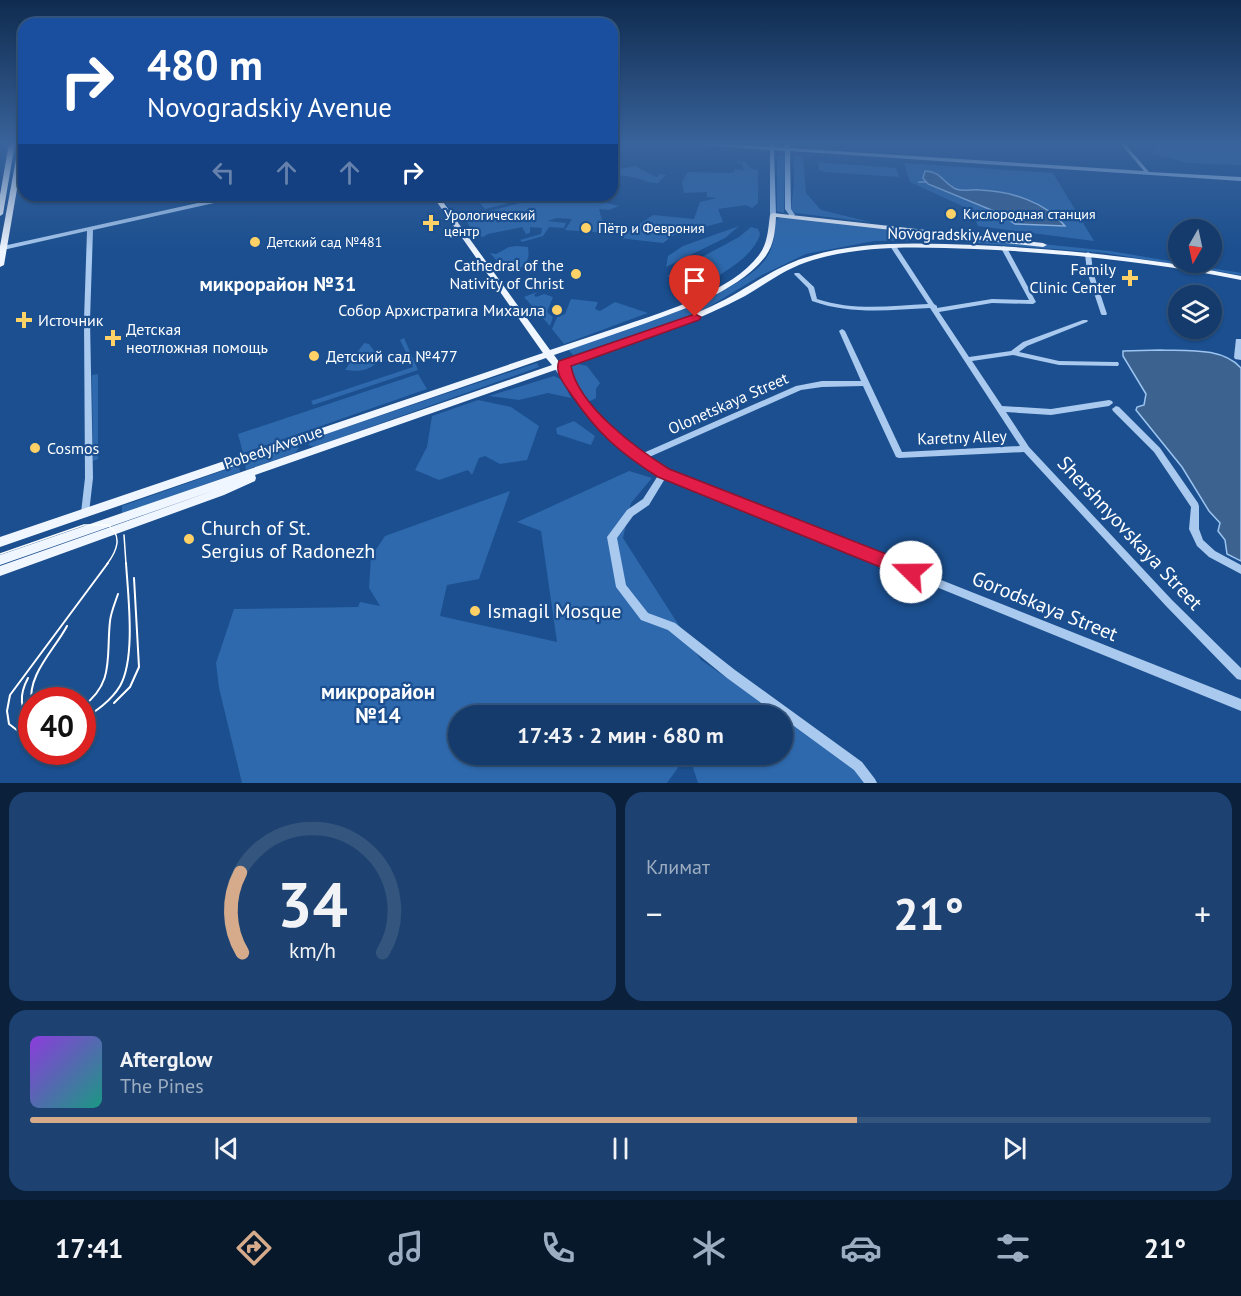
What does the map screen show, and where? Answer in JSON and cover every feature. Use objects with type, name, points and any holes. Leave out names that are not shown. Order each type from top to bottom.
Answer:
[{"type":"main road","points":[[0,214],[6,180]]},
{"type":"main road","points":[[0,266],[15,180]]},
{"type":"main road","points":[[439,201],[555,359]]},
{"type":"main road","points":[[445,201],[555,359]]},
{"type":"main road","points":[[555,359],[676,310],[733,280],[762,256],[768,244],[773,215]]},
{"type":"main road","name":"Novogradskiy Avenue","points":[[773,215],[792,215],[1168,260]]},
{"type":"main road","name":"Novogradskiy Avenue","points":[[555,359],[707,312],[805,260],[857,249],[893,246],[1004,248],[1088,254],[1160,262],[1241,278]]},
{"type":"main road","points":[[1222,269],[1241,273]]},
{"type":"main road","name":"Pobedy Avenue","points":[[0,542],[301,439],[555,359]]},
{"type":"main road","name":"Pobedy Avenue","points":[[2,568],[220,492],[268,467],[555,359]]},
{"type":"main road","points":[[301,439],[305,454]]},
{"type":"main road","points":[[0,535],[33,531]]},
{"type":"street","points":[[772,180],[773,215]]},
{"type":"street","points":[[788,180],[788,209],[792,215]]},
{"type":"street","points":[[2,248],[214,201]]},
{"type":"street","points":[[85,513],[88,478],[87,320],[90,228]]},
{"type":"street","name":"Shershnyovskaya Street","points":[[893,246],[936,308],[1026,449],[1169,603],[1241,675]]},
{"type":"street","points":[[797,274],[811,287],[814,300],[824,304],[857,308],[936,308],[992,300],[1033,302],[1004,248]]},
{"type":"street","points":[[1088,254],[1090,272],[1104,314]]},
{"type":"street","points":[[1013,353],[1025,344],[1085,321]]},
{"type":"street","points":[[842,331],[866,383]]},
{"type":"street","points":[[1241,341],[1238,341],[1238,357],[1241,358]]},
{"type":"street","points":[[968,358],[1013,353],[1059,363],[1115,364]]},
{"type":"street","name":"Gorodskaya Street","points":[[555,359],[598,423],[640,458],[664,473],[1241,705]]},
{"type":"street","name":"Karetny Alley","points":[[866,383],[899,455],[1026,449]]},
{"type":"street","name":"Olonetskaya Street","points":[[640,458],[799,388],[816,384],[866,383]]},
{"type":"street","points":[[1001,409],[1051,412],[1113,406],[1157,450],[1195,506],[1194,529],[1200,543],[1212,554],[1241,570]]},
{"type":"street","points":[[664,473],[646,502],[630,513],[612,537],[621,587],[645,617],[671,626],[731,674],[858,765],[871,783]]},
{"type":"shaded area","points":[[642,180],[661,180],[658,183]]},
{"type":"shaded area","points":[[683,180],[758,180],[758,203],[752,208],[746,205],[718,209],[723,222],[674,235],[663,243],[619,238],[653,215],[694,219],[700,202],[717,198],[707,197],[707,192],[684,193]]},
{"type":"shaded area","points":[[777,180],[785,180],[784,213],[777,211]]},
{"type":"shaded area","points":[[794,180],[805,180],[806,193],[821,210],[870,222],[795,213],[791,210]]},
{"type":"shaded area","points":[[909,180],[1057,180],[1094,241],[978,226],[971,210],[910,182]]},
{"type":"shaded area","points":[[924,180],[943,180],[959,190],[991,191],[1027,199],[1048,210],[1065,226],[1015,224],[1001,214],[928,184]]},
{"type":"shaded area","points":[[478,201],[518,201],[485,209]]},
{"type":"shaded area","points":[[528,201],[599,201],[619,206],[609,210],[599,209],[602,220],[615,224],[622,230],[607,233],[565,230],[572,219],[557,218],[547,221],[566,223],[564,228],[549,227],[543,236],[522,242],[520,240],[541,234],[542,228],[530,227],[530,233],[526,234],[522,227],[483,237],[475,234],[464,218]]},
{"type":"shaded area","points":[[781,217],[1110,251],[1168,261],[1168,263],[1105,253],[939,240],[874,241],[806,254],[762,275],[700,312],[573,355],[568,349],[676,312],[733,285],[754,271],[767,257],[774,239],[775,221]]},
{"type":"shaded area","points":[[739,226],[725,238],[666,267],[668,256],[683,246]]},
{"type":"shaded area","points":[[751,227],[758,229],[760,234],[751,250],[745,257],[705,285],[700,286],[667,276],[739,237]]},
{"type":"shaded area","points":[[509,247],[528,247],[529,251],[527,260],[519,270],[519,265],[503,268],[501,265],[506,261],[497,261],[490,253],[496,254]]},
{"type":"shaded area","points":[[1222,270],[1241,273],[1241,275],[1222,272]]},
{"type":"shaded area","points":[[537,292],[534,295],[536,297],[544,294],[553,297],[547,312],[553,317],[550,326],[524,297]]},
{"type":"shaded area","points":[[571,299],[598,302],[595,309],[600,311],[615,302],[648,313],[564,344],[552,329],[557,317],[565,314]]},
{"type":"shaded area","points":[[404,338],[418,370],[313,405],[311,401],[413,367],[400,340]]},
{"type":"shaded area","points":[[364,343],[369,344],[380,359],[373,366],[364,370],[345,370]]},
{"type":"shaded area","points":[[1160,350],[1214,353],[1233,361],[1241,368],[1241,561],[1227,554],[1225,540],[1218,531],[1220,523],[1209,511],[1182,467],[1136,410],[1137,407],[1144,405],[1146,394],[1123,356],[1123,351]]},
{"type":"shaded area","points":[[537,363],[539,367],[314,447],[308,445],[314,438]]},
{"type":"shaded area","points":[[578,364],[587,366],[600,383],[596,389],[596,398],[588,402],[570,375],[572,366]]},
{"type":"shaded area","points":[[98,374],[98,459],[93,461],[92,375]]},
{"type":"shaded area","points":[[418,374],[427,389],[243,453],[238,434]]},
{"type":"shaded area","points":[[554,376],[562,380],[571,398],[548,393],[519,400],[489,396]]},
{"type":"shaded area","points":[[478,400],[511,407],[539,426],[527,460],[500,464],[485,456],[479,458],[472,475],[468,470],[439,480],[415,470],[427,447],[432,416]]},
{"type":"shaded area","points":[[574,421],[595,436],[591,445],[557,434],[556,428]]},
{"type":"shaded area","points":[[293,446],[299,448],[295,453],[246,470],[245,463]]},
{"type":"shaded area","points":[[239,465],[240,472],[122,514],[122,506]]},
{"type":"shaded area","points":[[629,471],[652,478],[631,503],[623,538],[701,660],[766,705],[448,705],[448,765],[680,765],[667,783],[242,783],[219,688],[216,663],[234,609],[358,607],[360,602],[380,606],[369,588],[371,557],[385,536],[510,491],[479,579],[447,585],[440,616],[557,642],[541,531],[517,522]]},
{"type":"shaded area","points":[[793,724],[866,775],[870,783],[698,783],[692,765],[793,765]]},
{"type":"waterway","points":[[919,182],[926,182]]},
{"type":"tram line","points":[[0,554],[84,525],[108,525],[116,534],[117,544],[107,564]]},
{"type":"tram line","points":[[124,535],[126,564]]},
{"type":"tram line","points":[[18,731],[9,724],[7,711],[10,695],[108,563]]},
{"type":"tram line","points":[[96,710],[120,686],[125,674],[130,626],[126,563]]},
{"type":"tram line","points":[[114,703],[130,687],[139,667],[134,578]]},
{"type":"tram line","points":[[96,694],[107,668],[111,618],[118,594]]},
{"type":"tram line","points":[[32,687],[37,673],[67,626]]},
{"type":"tram line","points":[[24,687],[28,678]]},
{"type":"place","name":"Кислородная станция","points":[[951,214]]},
{"type":"place","name":"Урологический центр","points":[[431,223]]},
{"type":"place","name":"Пётр и Феврония","points":[[586,228]]},
{"type":"place","name":"Детский сад №481","points":[[255,242]]},
{"type":"place","name":"Cathedral of the Nativity of Christ","points":[[576,274]]},
{"type":"place","name":"Family Clinic Center","points":[[1130,278]]},
{"type":"place","name":"Собор Архистратига Михаила","points":[[557,310]]},
{"type":"place","name":"Источник","points":[[24,320]]},
{"type":"place","name":"Детская неотложная помощь","points":[[113,338]]},
{"type":"place","name":"Детский сад №477","points":[[314,356]]},
{"type":"place","name":"Cosmos","points":[[35,448]]},
{"type":"place","name":"Church of St. Sergius of Radonezh","points":[[189,539]]},
{"type":"place","name":"Ismagil Mosque","points":[[475,611]]},
{"type":"district","name":"микрорайон №31","points":[[278,284]]},
{"type":"district","name":"микрорайон №14","points":[[378,703]]},
{"type":"route","points":[[695,317],[564,364],[566,376],[585,408],[598,423],[627,448],[664,473],[911,572]]}]
